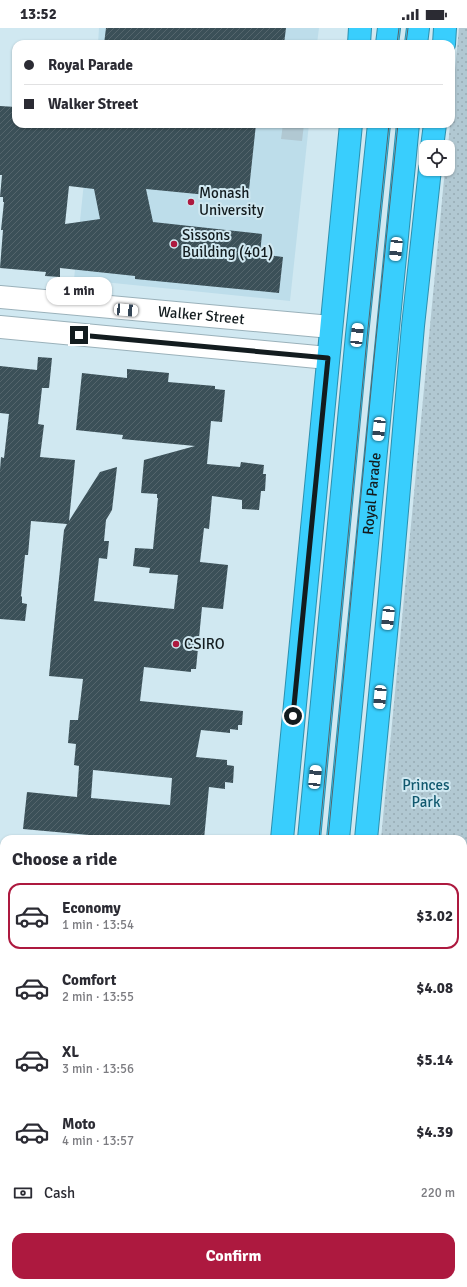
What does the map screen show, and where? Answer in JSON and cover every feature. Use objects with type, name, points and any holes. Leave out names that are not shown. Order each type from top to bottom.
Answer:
[{"type":"highway","points":[[359,40],[360,28]]},
{"type":"highway","points":[[388,40],[389,28]]},
{"type":"highway","points":[[416,40],[418,28]]},
{"type":"highway","points":[[444,40],[445,28]]},
{"type":"highway","points":[[282,835],[351,128]]},
{"type":"highway","name":"Royal Parade","points":[[309,835],[357,335],[379,128]]},
{"type":"highway","name":"Royal Parade","points":[[338,835],[408,128]]},
{"type":"highway","points":[[433,140],[434,128]]},
{"type":"highway","name":"Royal Parade","points":[[366,835],[389,603],[410,356],[429,176]]},
{"type":"highway","points":[[331,327],[357,335],[386,352]]},
{"type":"highway","points":[[328,358],[355,358],[386,352],[410,356]]},
{"type":"highway","points":[[362,600],[389,603]]},
{"type":"street","name":"Walker Street","points":[[0,298],[331,327]]},
{"type":"street","points":[[64,333],[66,304]]},
{"type":"street","name":"Walker Street","points":[[0,327],[328,358]]},
{"type":"shaded area","points":[[99,28],[319,28],[318,40],[98,40]]},
{"type":"shaded area","name":"Monash University","points":[[90,128],[309,128],[290,301],[74,279]]},
{"type":"green space","name":"Princes Park","points":[[459,28],[467,28],[467,835],[381,835],[444,176],[455,176],[455,140],[449,140],[450,128],[455,128],[455,70]]},
{"type":"green space","points":[[282,128],[304,128],[302,141],[281,139]]},
{"type":"building","points":[[106,28],[286,28],[284,40],[104,40]]},
{"type":"building","name":"Monash University","points":[[0,106],[12,107],[12,128],[256,128],[248,199],[146,189],[153,222],[262,234],[260,254],[283,257],[279,293],[135,279],[135,276],[60,268],[60,277],[45,276],[46,272],[0,268],[3,230],[1,230],[4,202],[3,197],[0,197],[2,175],[0,175]],"holes":[[[69,186],[94,189],[100,219],[65,224]]]},
{"type":"building","points":[[38,357],[52,358],[49,388],[42,388],[38,424],[44,425],[40,457],[75,460],[69,521],[100,472],[117,467],[112,510],[106,520],[104,541],[109,541],[107,559],[99,558],[94,601],[174,609],[178,575],[149,573],[150,568],[133,566],[135,548],[153,549],[158,498],[157,494],[141,493],[144,460],[195,446],[122,439],[123,435],[76,430],[82,373],[127,378],[127,369],[169,373],[168,382],[215,386],[215,389],[225,390],[222,422],[211,421],[207,464],[240,467],[241,462],[264,465],[263,474],[266,474],[265,491],[261,491],[259,510],[242,509],[242,500],[212,496],[209,529],[204,528],[200,562],[228,565],[223,609],[202,607],[196,669],[191,669],[191,672],[144,667],[140,701],[243,711],[242,725],[238,725],[238,730],[230,729],[230,733],[201,730],[196,757],[227,760],[227,765],[234,766],[233,783],[225,782],[225,789],[209,787],[204,835],[89,835],[23,829],[27,792],[77,797],[79,766],[74,765],[76,744],[68,743],[70,720],[78,720],[83,679],[49,676],[64,530],[67,524],[31,521],[28,555],[25,555],[21,596],[22,603],[27,604],[25,621],[0,619],[0,470],[1,457],[4,458],[9,414],[0,413],[0,366],[37,370]],"holes":[[[93,770],[172,778],[170,805],[91,798]]]},
{"type":"tram line","points":[[398,40],[399,28]]},
{"type":"tram line","points":[[406,40],[408,28]]},
{"type":"tram line","points":[[319,835],[389,128]]},
{"type":"tram line","points":[[328,835],[398,128]]},
{"type":"place","name":"Monash University","points":[[191,202]]},
{"type":"place","name":"Sissons Building (401)","points":[[174,244]]},
{"type":"place","name":"CSIRO","points":[[176,644]]},
{"type":"route","points":[[79,335],[328,358],[293,716]]}]
